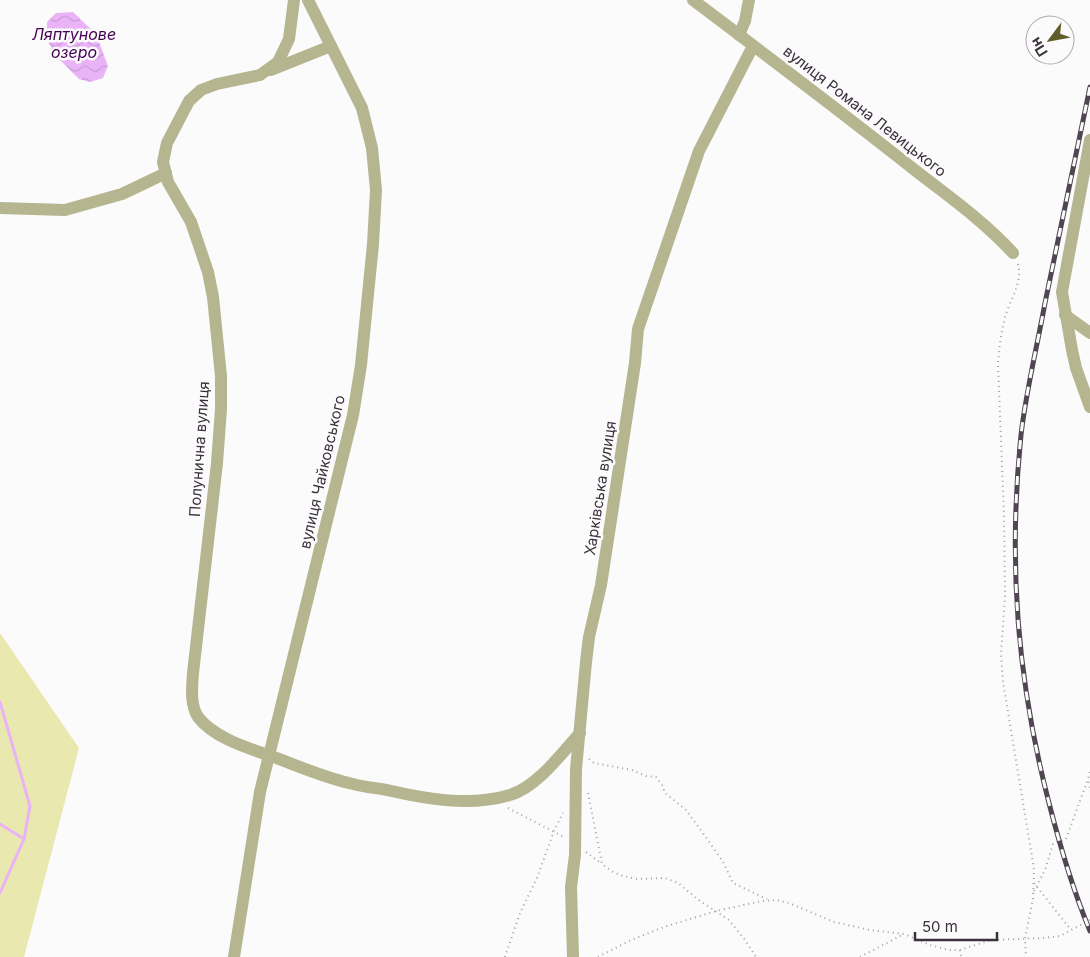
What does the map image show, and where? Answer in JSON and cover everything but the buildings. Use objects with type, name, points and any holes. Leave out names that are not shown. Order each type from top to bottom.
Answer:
[{"type":"street","name":"Полунична вулиця","points":[[294,0],[289,39],[278,62],[260,75],[217,84],[201,90],[189,101],[167,143],[162,162],[168,182],[191,222],[208,272],[213,297],[221,376],[217,458],[193,673],[193,704],[200,719],[212,729],[240,745],[352,784],[405,795],[448,800],[509,796],[527,787],[545,771],[580,733]]},
{"type":"street","name":"вулиця Чайковського","points":[[234,957],[254,824],[268,755],[352,415],[361,365],[367,310],[376,190],[372,148],[362,108],[308,0]]},
{"type":"street","name":"вулиця Романа Левицького","points":[[693,0],[811,88],[1001,240],[1012,253]]},
{"type":"street","points":[[739,35],[745,21],[749,0]]},
{"type":"street","points":[[260,75],[331,46]]},
{"type":"street","name":"Харківська вулиця","points":[[573,957],[571,887],[575,843],[576,769],[589,637],[602,585],[635,363],[638,329],[699,152],[753,46]]},
{"type":"street","points":[[1090,140],[1062,292],[1076,368],[1090,407]]},
{"type":"street","points":[[0,208],[65,210],[122,194],[166,173]]},
{"type":"street","points":[[1065,315],[1090,333]]},
{"type":"path","points":[[1012,253],[1019,267],[1020,274],[1005,317],[1000,340],[998,364],[1005,580],[1001,654],[1005,697],[1032,856],[1034,882],[1025,939],[1026,957]]},
{"type":"path","points":[[579,749],[594,763],[632,770],[646,776],[656,777],[665,793],[686,810],[705,836],[723,862],[728,876],[733,883],[770,900],[795,905],[843,924],[904,934],[930,946],[949,950],[960,950],[991,940],[1060,936],[1090,920]]},
{"type":"path","points":[[1033,894],[1045,870],[1053,844],[1066,839],[1090,772]]},
{"type":"path","points":[[1088,778],[1090,788]]},
{"type":"path","points":[[586,788],[590,795],[602,864]]},
{"type":"path","points":[[491,798],[575,843],[613,872],[622,876],[665,878],[674,881],[724,916],[736,927],[756,957]]},
{"type":"path","points":[[505,957],[519,916],[537,878],[554,831],[565,810]]},
{"type":"path","points":[[1034,882],[1071,930]]},
{"type":"path","points":[[598,957],[648,933],[749,902],[770,900]]},
{"type":"path","points":[[860,957],[904,934]]},
{"type":"path","points":[[960,950],[961,957]]},
{"type":"green space","points":[[0,633],[79,748],[24,957],[0,957]]},
{"type":"water","name":"Ляптунове озеро","points":[[73,12],[96,34],[108,66],[103,78],[90,82],[79,79],[58,58],[47,40],[47,22],[56,13]]},
{"type":"waterway","points":[[0,702],[30,806],[24,839],[0,893]]},
{"type":"waterway","points":[[0,824],[24,839]]},
{"type":"railway","points":[[1090,87],[1026,402],[1021,435],[1015,529],[1018,620],[1029,711],[1049,803],[1072,884],[1090,931]]}]
